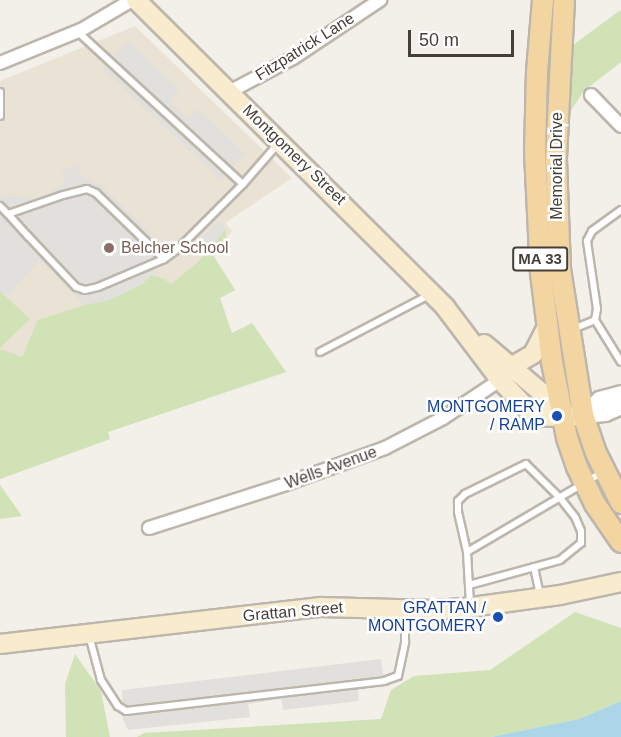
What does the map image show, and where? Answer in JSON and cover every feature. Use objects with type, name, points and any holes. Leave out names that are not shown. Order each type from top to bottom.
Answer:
[{"type":"main road","name":"Montgomery Street","points":[[134,0],[432,294],[505,374],[513,395],[535,417],[563,417]]},
{"type":"main road","name":"Memorial Drive","points":[[543,0],[537,71],[535,152],[539,240],[547,327],[567,438],[584,483],[615,523],[621,542]]},
{"type":"main road","name":"Memorial Drive","points":[[564,0],[558,78],[555,196],[560,268],[583,415],[604,471],[621,503]]},
{"type":"main road","points":[[505,374],[533,354],[547,327]]},
{"type":"main road","name":"Montgomery Street","points":[[505,374],[541,392],[563,417]]},
{"type":"main road","points":[[563,417],[583,415]]},
{"type":"main road","name":"Grattan Street","points":[[0,644],[321,607],[434,610],[471,608],[540,598],[621,582]]},
{"type":"street","points":[[0,63],[78,31],[134,0]]},
{"type":"street","name":"Fitzpatrick Lane","points":[[229,92],[293,58],[380,0]]},
{"type":"street","points":[[591,95],[621,126]]},
{"type":"street","name":"Wells Avenue","points":[[149,528],[286,484],[385,448],[443,418],[505,374]]},
{"type":"street","points":[[583,415],[599,399],[621,393]]},
{"type":"street","points":[[583,415],[605,413],[621,406]]},
{"type":"lane","points":[[78,31],[243,184]]},
{"type":"lane","points":[[0,92],[0,116]]},
{"type":"lane","points":[[0,206],[76,287],[85,290],[113,282],[164,259],[179,248],[243,184],[280,142]]},
{"type":"lane","points":[[8,214],[87,189],[96,193],[164,259]]},
{"type":"lane","points":[[621,210],[592,231],[586,241],[597,309],[595,320],[621,362]]},
{"type":"lane","points":[[320,352],[432,294]]},
{"type":"lane","points":[[569,330],[595,320]]},
{"type":"lane","points":[[469,585],[560,560],[581,543],[581,531],[575,517],[560,498],[526,464],[465,494],[457,505],[467,552],[469,585],[471,608]]},
{"type":"lane","points":[[467,552],[604,471]]},
{"type":"lane","points":[[534,567],[540,598]]},
{"type":"lane","points":[[89,634],[101,680],[118,706],[126,711],[384,681],[398,676],[405,642],[405,609]]},
{"type":"shaded area","name":"Belcher School","points":[[135,26],[292,178],[225,223],[232,231],[213,255],[235,290],[220,298],[232,334],[252,323],[286,372],[108,432],[110,439],[0,479],[0,81]]},
{"type":"shaded area","points":[[128,41],[179,89],[170,102],[188,118],[198,109],[245,153],[221,180],[102,69]]},
{"type":"shaded area","points":[[77,164],[83,177],[99,183],[167,249],[155,271],[142,284],[109,300],[84,305],[40,260],[6,297],[0,291],[0,198],[9,194],[32,199],[50,192],[65,183],[62,171]]},
{"type":"shaded area","points":[[218,221],[226,229],[203,256],[192,248]]},
{"type":"shaded area","points":[[381,659],[385,686],[358,690],[359,701],[283,710],[281,699],[248,704],[250,717],[128,730],[123,719],[122,690]]},
{"type":"green space","points":[[621,11],[621,62],[584,91],[563,122],[569,48]]},
{"type":"green space","points":[[226,229],[225,240],[213,255],[235,290],[220,298],[232,333],[252,323],[286,372],[108,432],[110,439],[0,479],[0,349],[22,357],[38,320],[84,305],[109,300],[142,284],[151,275],[171,284],[197,263]]},
{"type":"green space","points":[[0,291],[30,319],[0,348]]},
{"type":"green space","points":[[0,485],[22,516],[0,519]]},
{"type":"green space","points":[[575,612],[621,628],[621,701],[579,719],[491,737],[137,737],[144,733],[381,719],[391,690],[414,676],[490,670]]},
{"type":"green space","points":[[75,654],[101,691],[110,737],[66,737],[65,684]]},
{"type":"water","points":[[621,701],[621,737],[491,737],[579,719]]},
{"type":"place","name":"Belcher School","points":[[109,248]]},
{"type":"place","name":"MONTGOMERY / RAMP","points":[[557,416]]},
{"type":"place","name":"GRATTAN / MONTGOMERY","points":[[498,617]]}]
